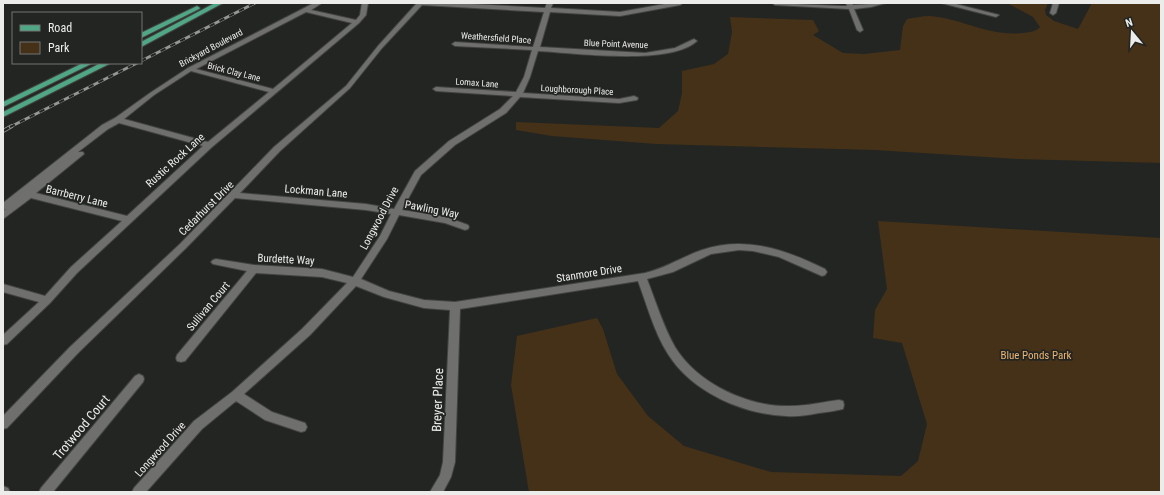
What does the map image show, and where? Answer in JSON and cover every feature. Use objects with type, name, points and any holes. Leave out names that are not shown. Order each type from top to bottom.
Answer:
[{"type":"main road","points":[[142,35],[206,3]]},
{"type":"main road","points":[[142,44],[220,3]]},
{"type":"main road","points":[[3,105],[87,64]]},
{"type":"main road","points":[[3,116],[105,64]]},
{"type":"street","name":"Brickyard Boulevard","points":[[3,207],[25,194],[113,128],[118,120],[152,94],[190,70],[319,3]]},
{"type":"street","name":"Rustic Rock Lane","points":[[6,336],[47,300],[74,270],[208,145],[358,22],[363,15],[365,3]]},
{"type":"street","points":[[420,3],[620,14],[680,3]]},
{"type":"street","name":"Cedarhurst Drive","points":[[3,424],[83,340],[171,258],[234,195],[277,149],[348,87],[380,47],[420,3]]},
{"type":"street","name":"Longwood Drive","points":[[138,492],[198,425],[236,395],[306,332],[355,281],[384,237],[418,173],[452,143],[503,111],[518,95],[527,77],[550,3]]},
{"type":"street","points":[[775,3],[850,5],[864,7],[883,3]]},
{"type":"street","points":[[944,3],[996,16]]},
{"type":"street","points":[[1053,13],[1056,3]]},
{"type":"street","points":[[850,5],[860,30]]},
{"type":"street","points":[[304,10],[358,22]]},
{"type":"street","name":"Blue Point Avenue","points":[[535,49],[645,55],[677,50],[694,41]]},
{"type":"street","name":"Weathersfield Place","points":[[455,44],[535,49]]},
{"type":"street","name":"Brick Clay Lane","points":[[190,70],[274,91]]},
{"type":"street","name":"Lomax Lane","points":[[436,89],[518,95]]},
{"type":"street","name":"Loughborough Place","points":[[518,95],[619,101],[634,98]]},
{"type":"street","points":[[118,120],[208,145]]},
{"type":"street","name":"Brickyard Boulevard","points":[[3,216],[25,194]]},
{"type":"street","name":"Barrberry Lane","points":[[25,194],[128,220]]},
{"type":"street","name":"Lockman Lane","points":[[234,195],[366,207],[396,213]]},
{"type":"street","name":"Pawling Way","points":[[396,213],[446,220],[465,227]]},
{"type":"street","name":"Stanmore Drive","points":[[355,281],[387,294],[418,302],[455,306],[641,277],[671,269],[710,251],[739,247],[760,248],[778,252],[797,258],[822,272]]},
{"type":"street","name":"Burdette Way","points":[[216,262],[254,270],[322,272],[355,281]]},
{"type":"street","name":"Sullivan Court","points":[[181,358],[254,270]]},
{"type":"street","points":[[641,277],[666,339],[673,352],[702,382],[731,398],[760,408],[794,411],[839,405]]},
{"type":"street","points":[[3,288],[47,300]]},
{"type":"street","name":"Breyer Place","points":[[436,492],[445,477],[449,462],[455,306]]},
{"type":"street","name":"Trotwood Court","points":[[45,492],[139,379]]},
{"type":"street","points":[[236,395],[269,416],[301,427]]},
{"type":"green space","points":[[1007,3],[1048,3],[1045,10],[1046,15],[1054,21],[1078,29],[1092,3],[1161,3],[1161,163],[1018,159],[875,150],[656,144],[552,136],[516,130],[516,122],[659,128],[678,111],[682,93],[682,71],[714,64],[728,54],[732,32],[730,17],[813,20],[819,31],[813,35],[843,53],[864,54],[900,50],[903,26],[907,19],[929,16],[941,17],[987,30],[1010,34],[1030,32],[1040,27],[1033,17]]},
{"type":"green space","name":"Blue Ponds Park","points":[[878,221],[1161,238],[1161,492],[529,492],[511,385],[517,336],[597,318],[603,329],[617,374],[648,416],[684,446],[771,472],[901,476],[918,461],[927,424],[902,343],[873,338],[875,310],[887,289]]},
{"type":"railway","points":[[142,60],[255,3]]},
{"type":"railway","points":[[10,127],[135,64]]},
{"type":"railway","points":[[3,131],[12,126]]}]
